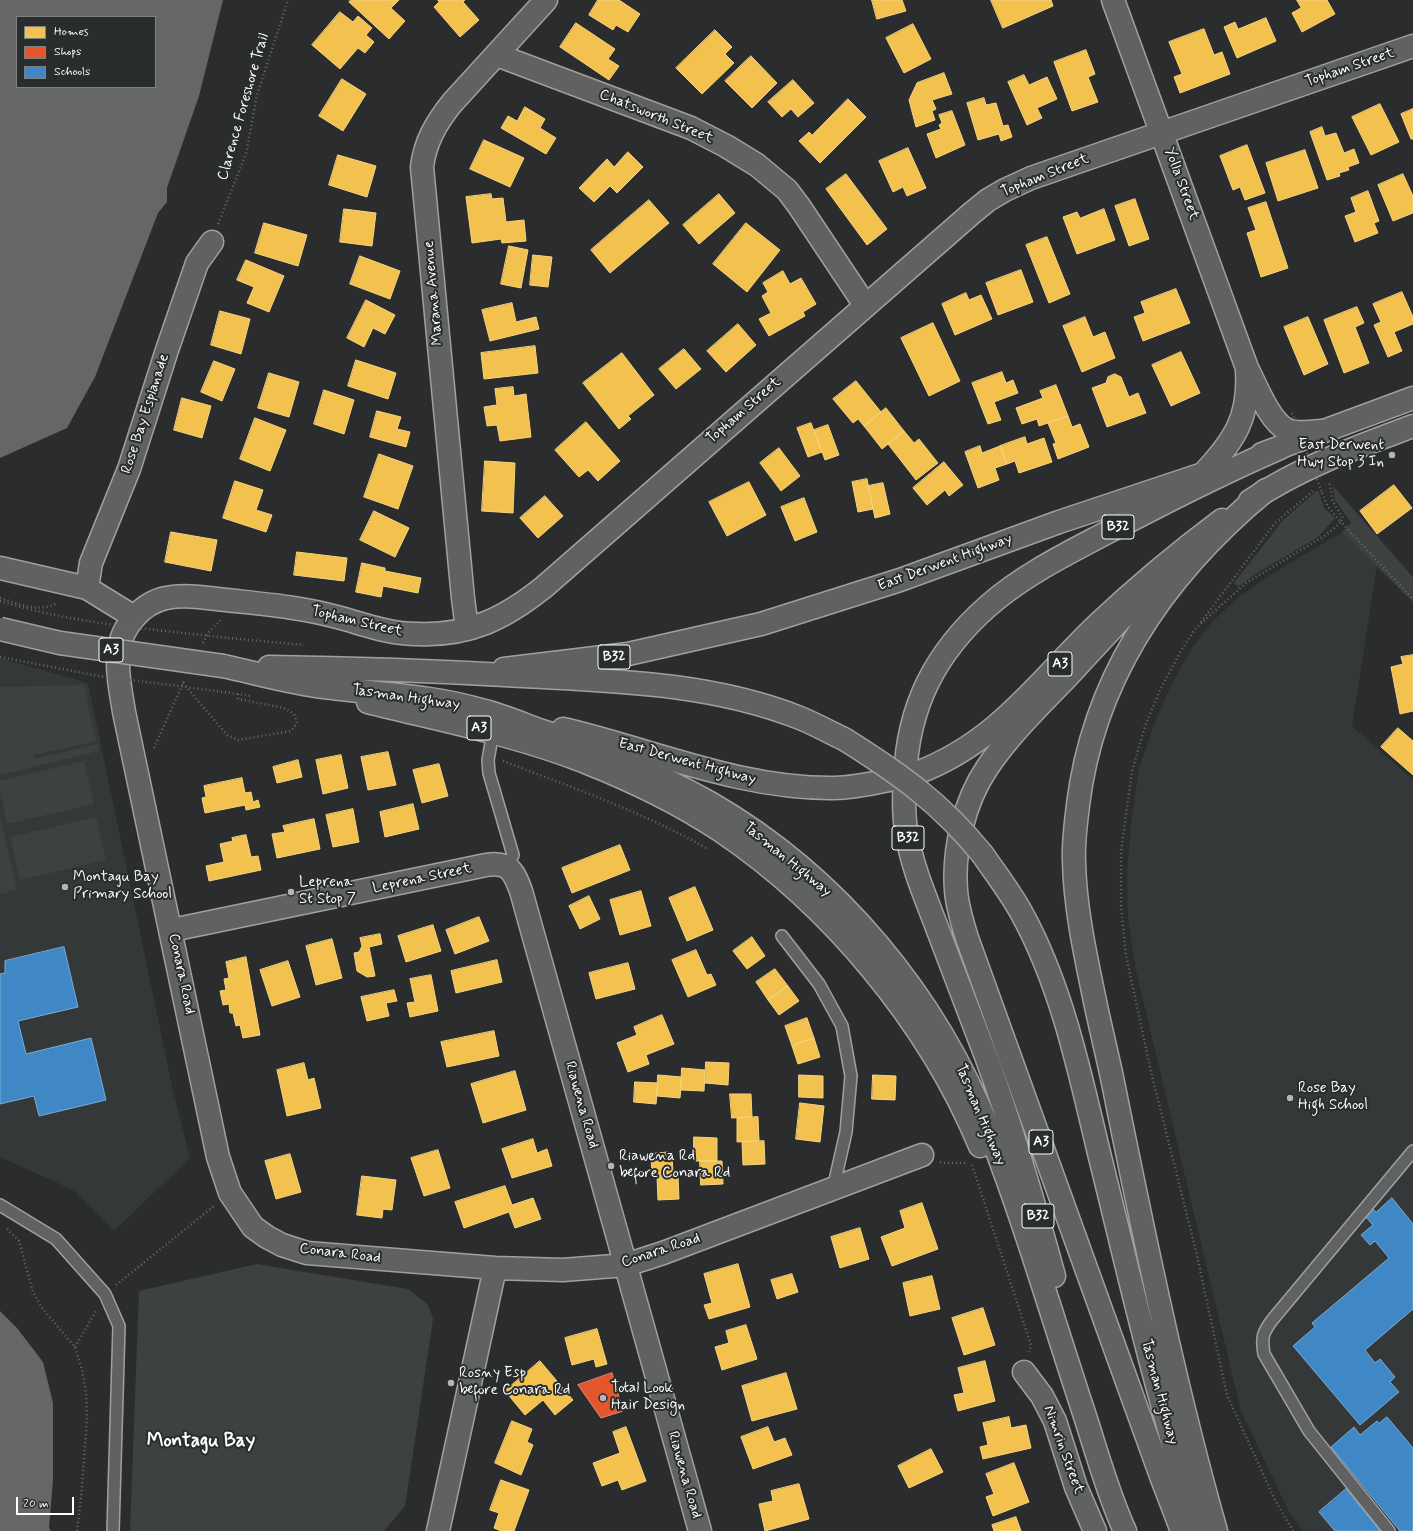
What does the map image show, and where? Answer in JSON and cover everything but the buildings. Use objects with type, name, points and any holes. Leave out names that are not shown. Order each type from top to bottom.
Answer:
[{"type":"main road","name":"Marana Avenue","points":[[467,629],[422,168],[424,153],[439,119],[546,0]]},
{"type":"main road","name":"Yolla Street","points":[[1113,0],[1247,368],[1270,413],[1281,426],[1288,430],[1298,432],[1327,430]]},
{"type":"main road","name":"Topham Street","points":[[120,689],[119,651],[122,638],[134,617],[154,602],[165,598],[198,596],[317,612],[398,633],[418,634],[467,629],[508,614],[544,587],[865,305],[988,200],[1031,178],[1413,46]]},
{"type":"main road","name":"Chatsworth Street","points":[[497,55],[691,128],[726,146],[757,165],[786,190],[799,206],[865,305]]},
{"type":"main road","name":"Rose Bay Esplanade","points":[[82,587],[90,563],[129,469],[194,270],[197,263],[212,242]]},
{"type":"main road","name":"Yolla Street","points":[[1204,474],[1229,445],[1243,418],[1248,386],[1247,368]]},
{"type":"main road","name":"East Derwent Highway","points":[[463,673],[593,660],[628,654],[761,624],[900,580],[1059,522],[1280,448],[1413,398]]},
{"type":"main road","points":[[1194,541],[1266,490],[1294,475],[1328,459],[1413,426]]},
{"type":"main road","name":"B32","points":[[1073,1380],[1075,1357],[1018,1150],[997,1088],[924,892],[907,836],[903,808],[906,754],[910,727],[927,681],[952,643],[989,606],[1010,589],[1050,564],[1150,510],[1280,448]]},
{"type":"main road","points":[[1216,1531],[1185,1418],[1092,987],[1076,896],[1074,834],[1080,788],[1088,747],[1100,710],[1126,652],[1140,629],[1182,572],[1221,530],[1266,490]]},
{"type":"main road","name":"Tasman Highway","points":[[1182,1531],[960,917],[956,890],[957,858],[962,824],[974,791],[986,769],[1024,722],[1194,541]]},
{"type":"main road","name":"A3","points":[[917,773],[950,758],[990,731],[1032,694],[1118,605],[1194,541]]},
{"type":"main road","points":[[0,568],[82,587],[134,617]]},
{"type":"main road","name":"Tasman Highway","points":[[0,629],[60,643],[223,666],[315,686],[403,695],[482,710],[574,741],[643,770],[709,803],[770,844],[806,872],[839,904],[877,945],[922,1001],[943,1035],[976,1099],[1020,1215],[1073,1380],[1125,1531]]},
{"type":"main road","name":"Tasman Highway","points":[[223,666],[463,673],[629,682],[685,688],[769,707],[801,718],[844,739],[897,773],[926,795],[951,818],[983,855],[1021,911],[1041,954],[1059,1004],[1085,1094],[1150,1360],[1187,1489],[1204,1531]]},
{"type":"main road","name":"A3","points":[[223,666],[493,732]]},
{"type":"main road","name":"Conara Road","points":[[120,689],[172,930],[218,1157],[230,1193],[253,1227],[267,1237],[282,1245],[306,1253],[494,1268],[563,1270],[626,1265],[663,1253],[922,1155]]},
{"type":"main road","name":"East Derwent Highway","points":[[482,710],[566,730],[687,764],[770,783],[835,788],[894,779]]},
{"type":"main road","name":"Tasman Highway","points":[[493,732],[552,750],[612,773],[669,800],[720,830],[779,874],[823,916],[850,945],[909,1018],[932,1054],[978,1140],[1008,1219],[1060,1366],[1073,1380]]},
{"type":"main road","name":"Leprena Street","points":[[172,930],[486,865],[499,863],[507,867]]},
{"type":"main road","name":"Riawena Road","points":[[507,867],[514,876],[521,891],[700,1531]]},
{"type":"main road","points":[[438,1531],[494,1268]]},
{"type":"main road","name":"Nimrin Street","points":[[1024,1372],[1042,1396],[1055,1420],[1076,1487],[1095,1531]]},
{"type":"lane","points":[[493,732],[488,760],[489,773],[513,855],[507,867]]},
{"type":"lane","points":[[782,936],[819,984],[842,1026],[851,1076],[846,1132],[833,1189]]},
{"type":"lane","points":[[1389,1531],[1309,1431],[1264,1354],[1262,1340],[1266,1328],[1273,1318],[1413,1152]]},
{"type":"lane","points":[[0,1205],[56,1239],[105,1294],[119,1326],[113,1531]]},
{"type":"path","name":"Clarence Foreshore Trail","points":[[212,242],[246,154],[258,95],[288,0]]},
{"type":"path","points":[[1292,413],[1327,505],[1413,599]]},
{"type":"path","points":[[1196,628],[1246,583],[1321,538],[1341,522],[1343,518],[1333,502],[1328,480],[1325,482]]},
{"type":"path","points":[[1293,1531],[1271,1492],[1227,1395],[1196,1251],[1151,1072],[1126,955],[1121,906],[1121,852],[1132,771],[1145,726],[1171,668],[1196,628],[1275,523],[1296,504],[1322,485]]},
{"type":"path","points":[[0,598],[30,608],[47,607],[56,604],[82,587]]},
{"type":"path","points":[[0,601],[22,608],[118,626],[228,638]]},
{"type":"path","points":[[0,657],[99,676],[217,691]]},
{"type":"path","points":[[183,684],[227,735],[238,740],[291,731],[297,723],[294,714],[284,708],[238,699],[238,694]]},
{"type":"path","points":[[922,1155],[944,1163],[970,1163]]},
{"type":"path","points":[[75,1347],[105,1294],[230,1193]]},
{"type":"path","points":[[5,1227],[19,1241],[33,1292],[42,1308],[75,1347],[86,1393],[87,1418],[77,1531]]},
{"type":"shaded area","points":[[0,0],[223,0],[199,96],[167,188],[167,202],[158,213],[95,377],[67,428],[0,458]]},
{"type":"shaded area","points":[[1333,486],[1413,577],[1413,602],[1342,532],[1351,523],[1335,500]]},
{"type":"shaded area","points":[[1318,490],[1324,508],[1335,518],[1317,538],[1257,573],[1238,587],[1234,583],[1283,520]]},
{"type":"shaded area","name":"Rose Bay High School","points":[[1342,532],[1377,565],[1352,726],[1413,780],[1413,1531],[1303,1531],[1290,1514],[1241,1411],[1136,970],[1128,919],[1127,873],[1131,824],[1139,769],[1155,722],[1172,683],[1192,648],[1213,621],[1240,596],[1272,574]]},
{"type":"shaded area","name":"Montagu Bay Primary School","points":[[0,658],[88,683],[173,1091],[190,1158],[114,1231],[73,1190],[0,1157]]},
{"type":"shaded area","points":[[84,685],[96,741],[33,755],[34,759],[98,744],[99,751],[0,775],[0,687]]},
{"type":"shaded area","points":[[84,761],[94,804],[7,824],[0,792],[0,781]]},
{"type":"shaded area","points":[[0,816],[17,890],[0,894]]},
{"type":"shaded area","points":[[96,817],[106,860],[20,880],[10,837]]},
{"type":"shaded area","points":[[257,1264],[408,1289],[428,1305],[433,1319],[405,1506],[384,1531],[130,1531],[139,1291]]},
{"type":"shaded area","points":[[0,1311],[17,1328],[43,1362],[53,1403],[53,1480],[49,1528],[51,1531],[0,1531]]},
{"type":"place","name":"East Derwent Hwy Stop 3 In","points":[[1392,455]]},
{"type":"place","name":"Montagu Bay Primary School","points":[[65,887]]},
{"type":"place","name":"Leprena St Stop 7","points":[[291,892]]},
{"type":"place","name":"Rose Bay High School","points":[[1290,1098]]},
{"type":"place","name":"Riawena Rd before Conara Rd","points":[[611,1166]]},
{"type":"place","name":"Rosny Esp before Conara Rd","points":[[451,1383]]},
{"type":"place","name":"Total Look Hair Design","points":[[603,1398]]},
{"type":"district","name":"Montagu Bay","points":[[201,1442]]}]
